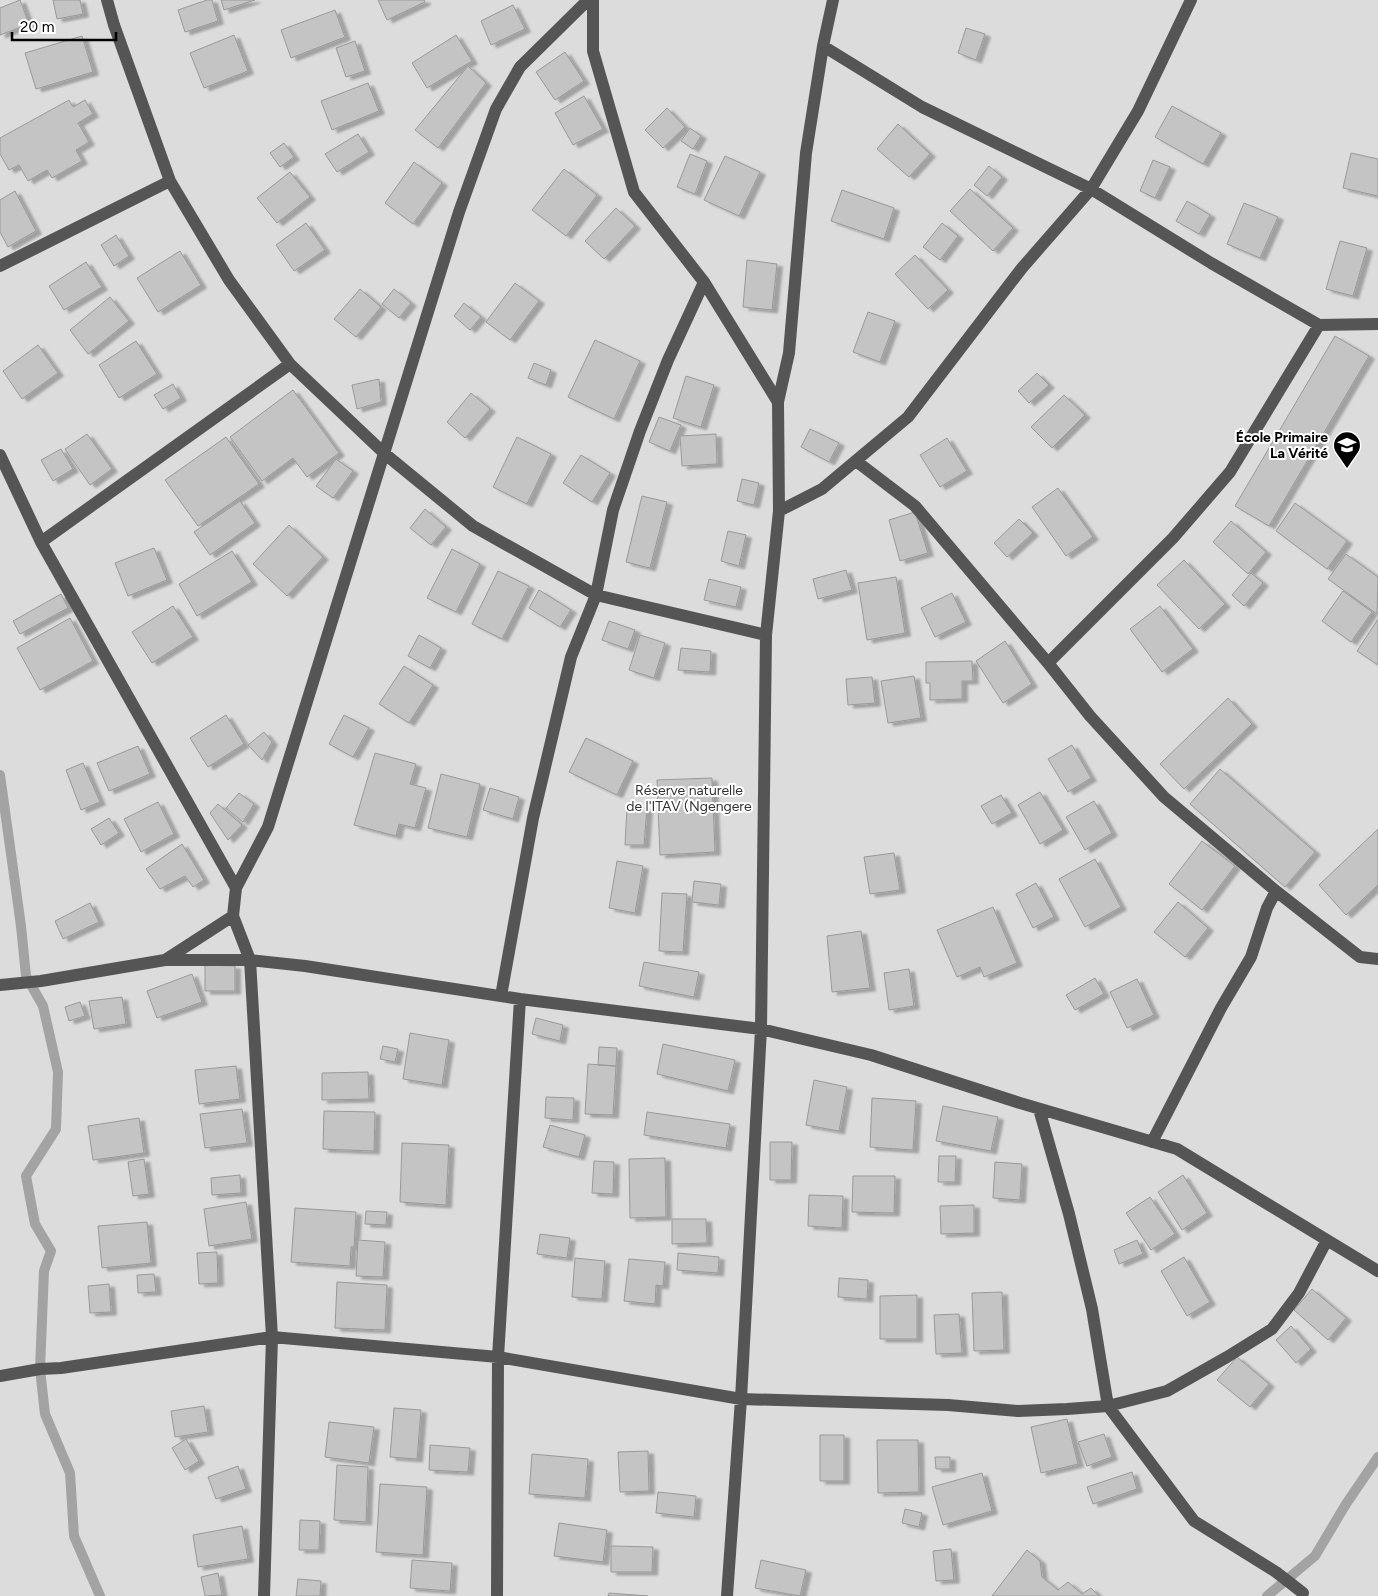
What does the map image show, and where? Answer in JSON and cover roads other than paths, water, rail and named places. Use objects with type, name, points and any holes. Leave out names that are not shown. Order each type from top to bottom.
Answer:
[{"type":"street","points":[[107,0],[114,25],[170,181],[229,280],[290,364],[384,454],[473,526],[596,595],[766,635]]},
{"type":"street","points":[[264,1596],[272,1337],[250,960],[233,916],[236,888],[268,827],[460,212],[496,109],[520,66],[588,0]]},
{"type":"street","points":[[593,0],[593,51],[634,192],[704,282],[778,402]]},
{"type":"street","points":[[727,1596],[741,1399],[762,1029],[766,635],[779,511],[778,402],[788,354],[806,153],[823,46],[833,0]]},
{"type":"street","points":[[779,511],[822,489],[908,417],[1022,268],[1091,190],[1138,111],[1191,0]]},
{"type":"street","points":[[823,46],[922,107],[1091,190],[1211,263],[1319,325],[1378,324]]},
{"type":"street","points":[[0,266],[170,181]]},
{"type":"street","points":[[501,996],[533,818],[571,658],[596,595],[614,510],[640,431],[668,360],[704,282]]},
{"type":"street","points":[[1048,663],[1173,538],[1230,472],[1319,325]]},
{"type":"street","points":[[41,542],[290,364]]},
{"type":"street","points":[[0,455],[41,542],[236,888]]},
{"type":"street","points":[[856,461],[915,506],[1048,663],[1090,716],[1164,797],[1276,891],[1360,957],[1378,958]]},
{"type":"street","points":[[1152,1142],[1221,1008],[1251,956],[1267,908],[1276,891]]},
{"type":"street","points":[[165,960],[233,916]]},
{"type":"street","points":[[0,985],[42,981],[165,960],[250,960],[305,966],[520,999],[762,1029],[872,1055],[1039,1109],[1177,1149],[1378,1271]]},
{"type":"street","points":[[497,1596],[498,1357],[520,999]]},
{"type":"street","points":[[1039,1109],[1069,1214],[1092,1309],[1108,1406],[1194,1521],[1276,1572],[1302,1595]]},
{"type":"street","points":[[4,1376],[40,1369],[62,1368],[272,1337],[498,1357],[741,1399],[948,1405],[1018,1411],[1108,1406],[1166,1391],[1272,1329],[1300,1293],[1327,1240]]},
{"type":"waterway","points":[[0,775],[26,976],[43,1006],[58,1072],[56,1129],[26,1176],[35,1224],[51,1251],[44,1271],[40,1369],[45,1414],[70,1473],[74,1536],[100,1596]]},
{"type":"waterway","points":[[1267,1596],[1315,1556],[1346,1504],[1378,1457]]},
{"type":"place","name":"École Primaire La Vérité","points":[[1347,469]]},
{"type":"park label","name":"Réserve naturelle de l'ITAV (Ngengere","points":[[689,798]]}]
